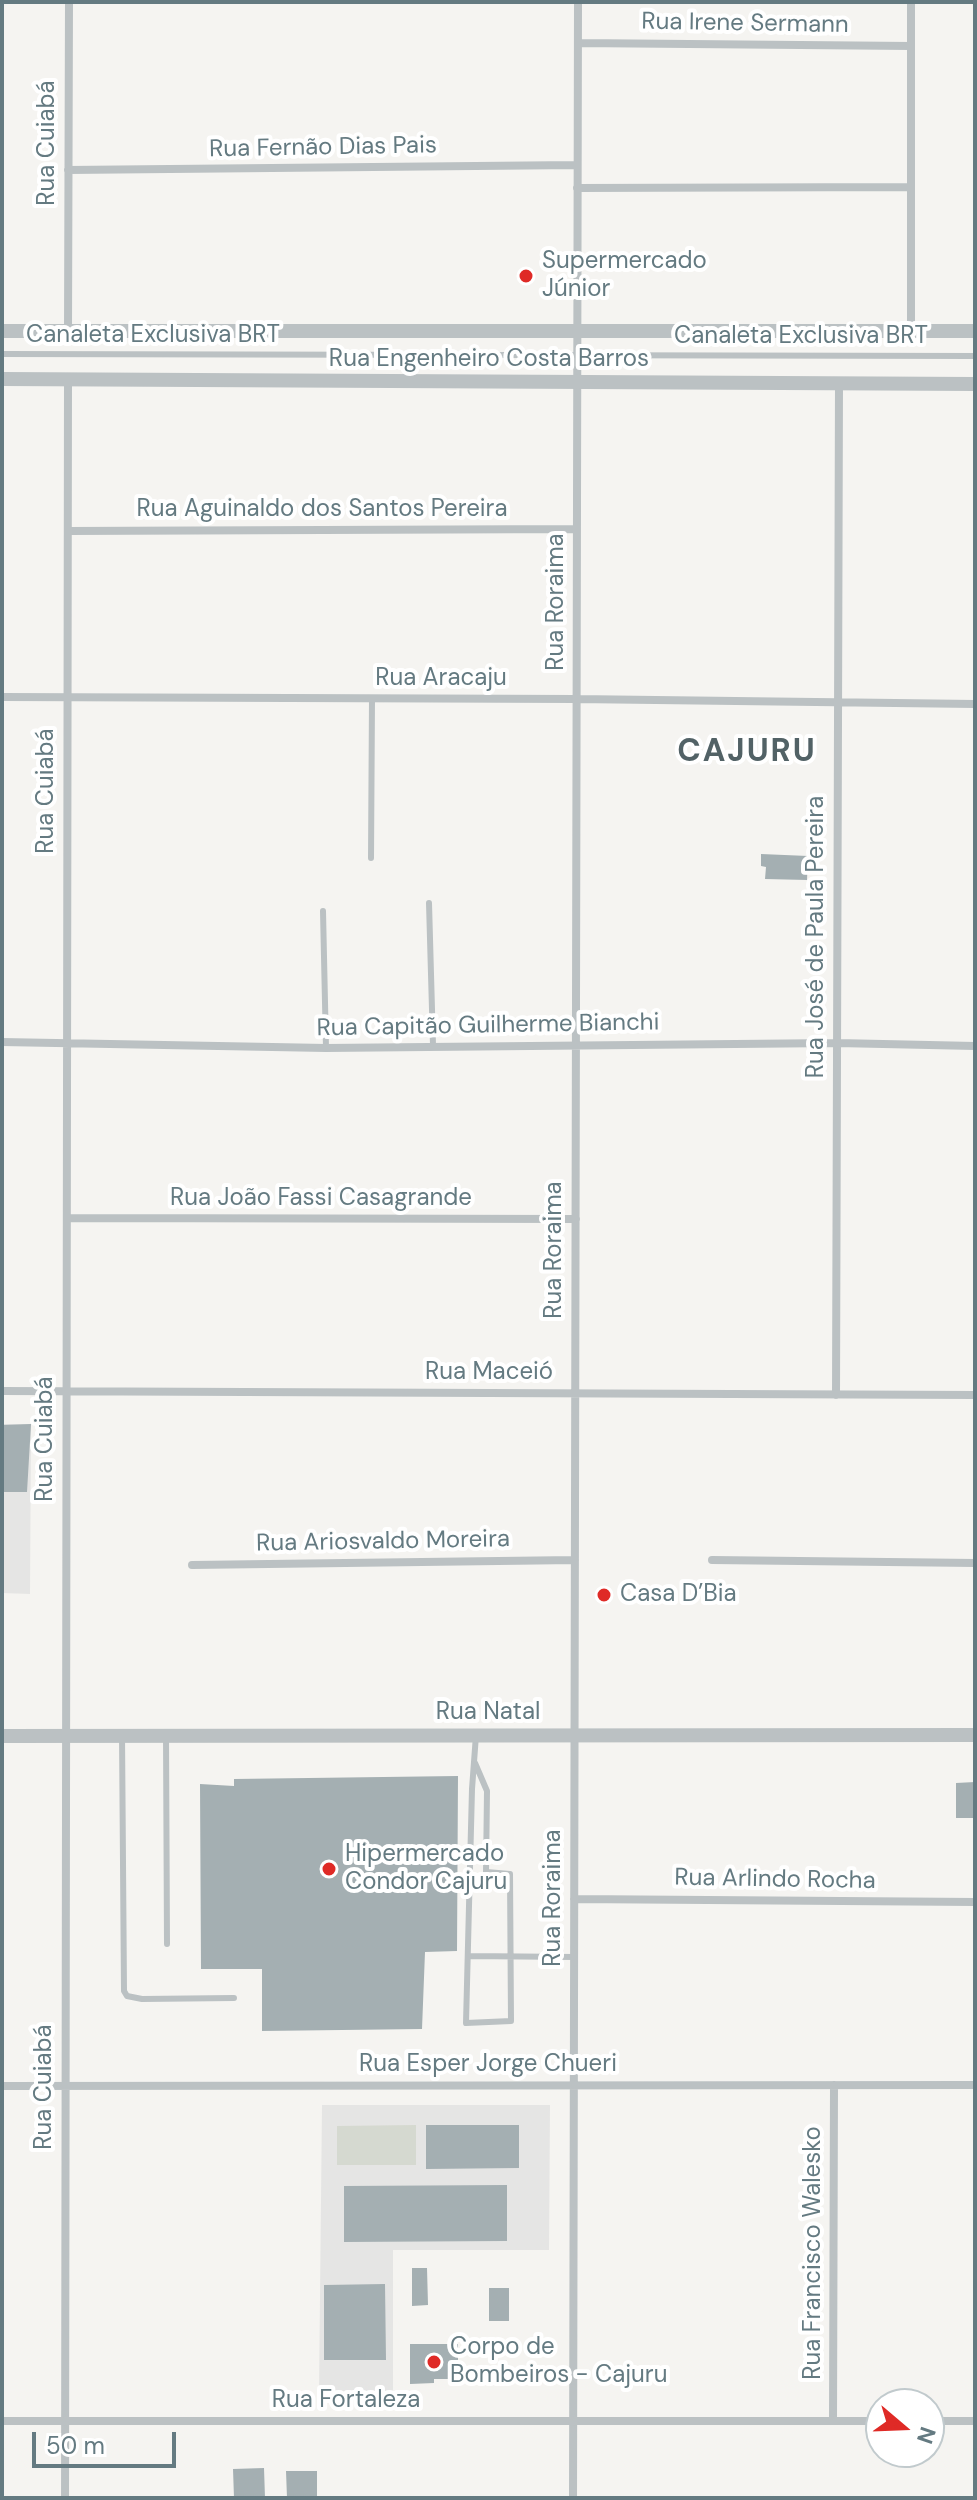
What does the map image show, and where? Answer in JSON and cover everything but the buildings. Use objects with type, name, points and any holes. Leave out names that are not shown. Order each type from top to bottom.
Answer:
[{"type":"street","name":"Rua Cuiabá","points":[[68,331],[69,2]]},
{"type":"street","name":"Rua Roraima","points":[[573,2498],[578,2]]},
{"type":"street","points":[[911,2],[911,331]]},
{"type":"street","name":"Rua Irene Sermann","points":[[578,43],[911,46]]},
{"type":"street","name":"Rua Fernão Dias Pais","points":[[68,170],[577,165]]},
{"type":"street","points":[[577,188],[911,187]]},
{"type":"street","name":"Rua Engenheiro Costa Barros","points":[[2,331],[975,331]]},
{"type":"street","name":"Rua Engenheiro Costa Barros","points":[[2,379],[975,384]]},
{"type":"street","name":"Rua Cuiabá","points":[[65,2498],[68,380]]},
{"type":"street","name":"Rua José de Paula Pereira","points":[[836,1395],[839,383]]},
{"type":"street","name":"Rua Aguinaldo dos Santos Pereira","points":[[68,531],[577,529]]},
{"type":"street","name":"Rua Aracaju","points":[[2,697],[975,704]]},
{"type":"street","name":"Rua Capitão Guilherme Bianchi","points":[[2,1042],[326,1048],[837,1043],[975,1046]]},
{"type":"street","name":"Rua João Fassi Casagrande","points":[[67,1218],[576,1219]]},
{"type":"street","name":"Rua Maceió","points":[[2,1391],[975,1395]]},
{"type":"street","name":"Rua Ariosvaldo Moreira","points":[[192,1565],[575,1560]]},
{"type":"street","points":[[712,1560],[975,1563]]},
{"type":"street","name":"Rua Natal","points":[[2,1736],[975,1735]]},
{"type":"street","name":"Rua Arlindo Rocha","points":[[574,1899],[975,1902]]},
{"type":"street","name":"Rua Francisco Walesko","points":[[833,2421],[834,2085]]},
{"type":"street","name":"Rua Esper Jorge Chueri","points":[[2,2086],[975,2085]]},
{"type":"street","name":"Rua Fortaleza","points":[[2,2421],[865,2421]]},
{"type":"street","points":[[945,2421],[975,2421]]},
{"type":"lane","name":"Canaleta Exclusiva BRT","points":[[2,354],[975,356]]},
{"type":"lane","points":[[371,858],[372,699]]},
{"type":"lane","points":[[429,903],[433,1045]]},
{"type":"lane","points":[[323,911],[326,1048]]},
{"type":"lane","points":[[122,1735],[124,1991],[127,1996],[142,1999],[234,1998]]},
{"type":"lane","points":[[166,1735],[167,1944]]},
{"type":"lane","points":[[475,1763],[487,1791],[486,1872],[510,1874],[511,2021],[466,2023],[472,1789],[476,1735]]},
{"type":"lane","points":[[468,1956],[574,1957]]},
{"type":"shaded area","points":[[2,1424],[31,1424],[30,1594],[2,1593]]},
{"type":"shaded area","points":[[322,2105],[550,2105],[549,2250],[393,2250],[393,2393],[319,2393]]},
{"type":"shaded area","points":[[416,2125],[416,2165],[337,2165],[337,2126]]},
{"type":"place","name":"Supermercado Júnior","points":[[526,276]]},
{"type":"place","name":"Casa D’Bia","points":[[604,1595]]},
{"type":"place","name":"Hipermercado Condor Cajuru","points":[[329,1869]]},
{"type":"place","name":"Corpo de Bombeiros - Cajuru","points":[[434,2362]]},
{"type":"district","name":"CAJURU","points":[[747,753]]}]
